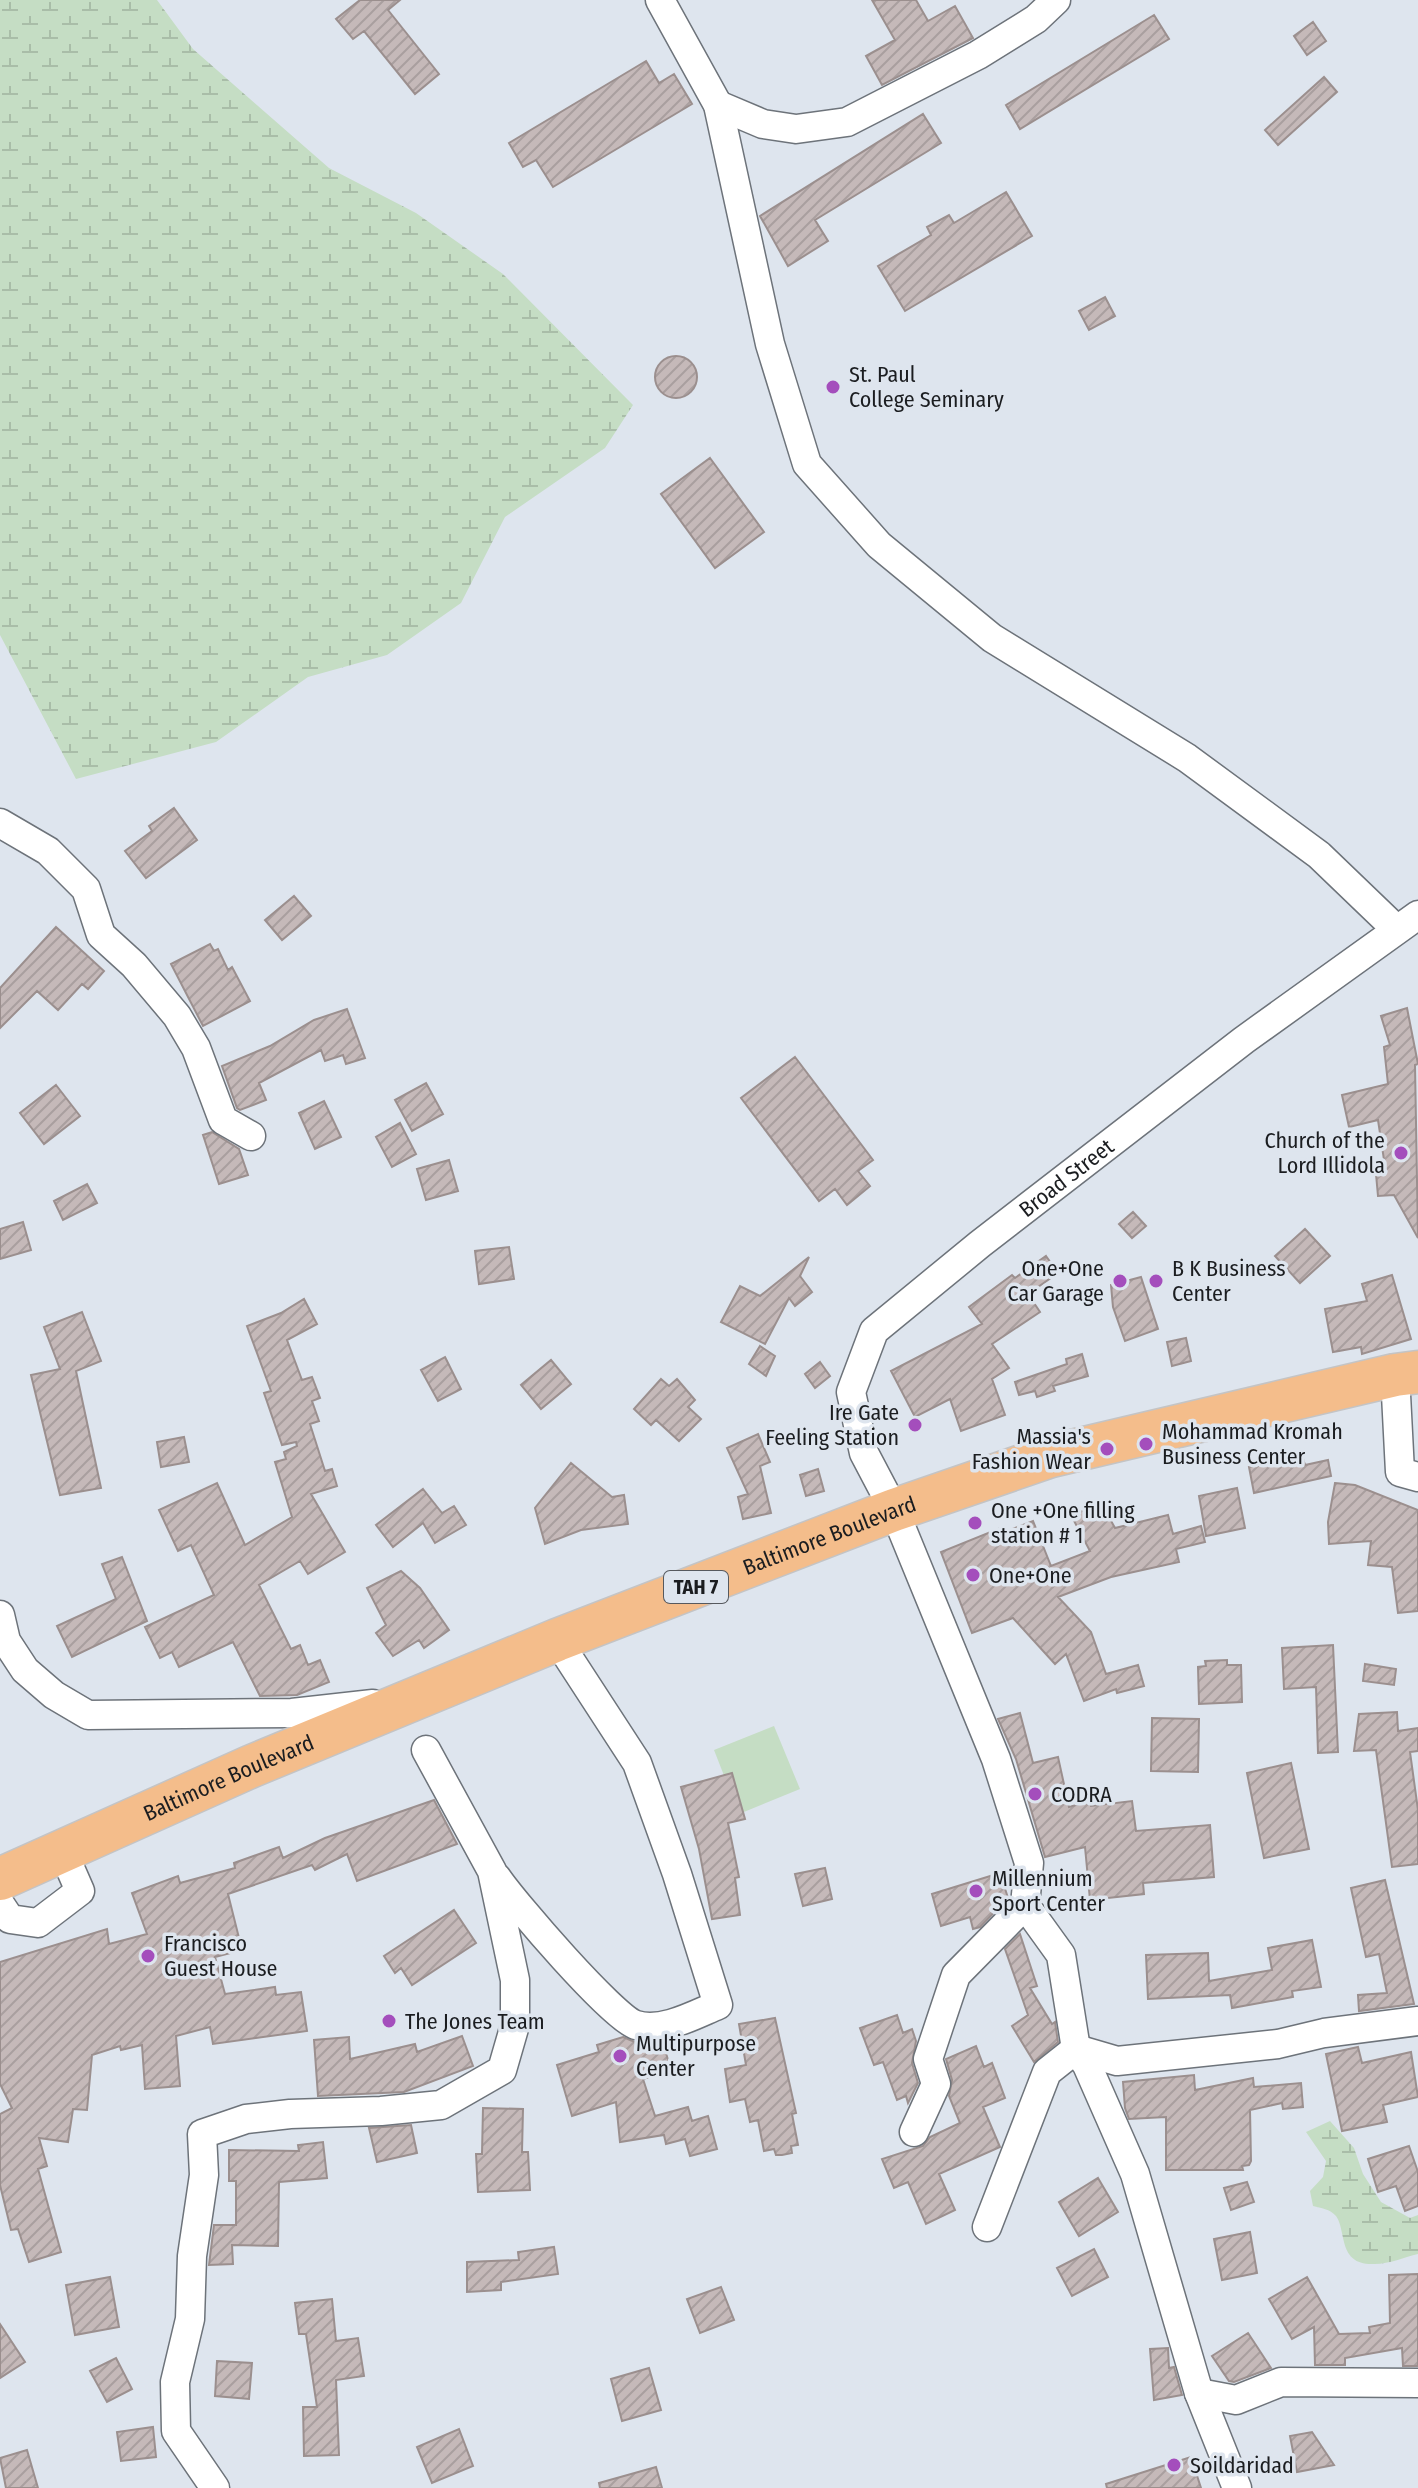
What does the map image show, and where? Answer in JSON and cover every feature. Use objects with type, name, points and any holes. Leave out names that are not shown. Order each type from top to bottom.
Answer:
[{"type":"highway","name":"Baltimore Boulevard","points":[[0,1879],[252,1766],[557,1640],[894,1510],[1051,1456],[1407,1374]]},
{"type":"street","points":[[660,0],[718,105],[770,344],[807,464],[879,545],[992,638],[1187,758],[1407,922]]},
{"type":"street","points":[[718,105],[763,124],[785,127],[847,122],[978,55],[1036,19],[1056,0]]},
{"type":"street","points":[[0,823],[48,851],[86,889],[101,935],[134,965],[177,1016],[196,1048],[223,1120],[251,1136]]},
{"type":"street","name":"Broad Street","points":[[1025,1905],[1029,1863],[996,1759],[894,1510],[864,1453],[851,1392],[874,1331],[980,1244],[1232,1049],[1407,922]]},
{"type":"street","points":[[1407,1374],[1400,1472],[1418,1477]]},
{"type":"street","points":[[0,1615],[6,1641],[25,1670],[54,1695],[88,1715],[292,1713],[414,1700]]},
{"type":"street","points":[[426,1750],[492,1871],[512,1900],[614,2010],[636,2025],[666,2025],[718,2005],[677,1874],[637,1763],[557,1640]]},
{"type":"street","points":[[0,1904],[10,1919],[38,1923],[80,1891],[63,1852]]},
{"type":"street","points":[[215,2488],[176,2431],[175,2382],[190,2319],[192,2256],[204,2175],[202,2134],[246,2119],[441,2105],[502,2070],[515,2025],[515,1980],[492,1871]]},
{"type":"street","points":[[914,2132],[936,2084],[928,2059],[956,1975],[1025,1905],[1061,1955],[1076,2049],[1087,2065],[1135,2174],[1199,2393],[1237,2488]]},
{"type":"street","points":[[1076,2049],[1117,2061],[1132,2060],[1278,2044],[1324,2033],[1418,2021]]},
{"type":"street","points":[[987,2227],[1047,2072],[1076,2049]]},
{"type":"street","points":[[1199,2393],[1236,2400],[1281,2382],[1418,2383]]},
{"type":"green space","points":[[0,0],[157,0],[193,49],[329,168],[416,213],[503,274],[633,405],[605,448],[505,517],[461,603],[387,655],[308,677],[216,742],[76,779],[0,635]]},
{"type":"green space","points":[[774,1726],[800,1789],[739,1814],[714,1750]]},
{"type":"green space","points":[[1330,2121],[1354,2148],[1363,2174],[1381,2202],[1410,2218],[1418,2215],[1418,2254],[1380,2264],[1354,2259],[1345,2246],[1336,2216],[1313,2206],[1310,2191],[1323,2177],[1326,2161],[1306,2132]]},
{"type":"building","points":[[360,0],[400,0],[388,10],[439,74],[415,94],[364,31],[353,39],[336,19]]},
{"type":"building","points":[[872,0],[916,0],[928,21],[955,6],[973,38],[882,85],[866,56],[895,40]]},
{"type":"building","points":[[1154,15],[1169,39],[1020,129],[1006,105]]},
{"type":"building","points":[[1313,22],[1326,41],[1307,55],[1294,36]]},
{"type":"building","points":[[646,61],[659,83],[674,74],[692,104],[553,187],[536,160],[523,167],[509,143]]},
{"type":"building","points":[[1324,77],[1337,92],[1278,145],[1265,130]]},
{"type":"building","points":[[923,114],[941,143],[815,220],[828,241],[788,266],[760,216]]},
{"type":"building","points":[[1006,192],[1032,236],[905,311],[878,266],[931,235],[927,227],[949,215],[954,223]]},
{"type":"building","points":[[1105,297],[1115,316],[1089,330],[1079,311]]},
{"type":"building","points":[[676,356],[691,362],[697,377],[691,392],[676,398],[661,392],[655,377],[661,362]]},
{"type":"building","points":[[710,458],[764,532],[715,568],[661,494]]},
{"type":"building","points":[[174,808],[197,840],[146,878],[125,851],[152,831],[149,826]]},
{"type":"building","points":[[294,896],[311,916],[282,940],[265,920]]},
{"type":"building","points":[[56,927],[104,971],[88,989],[82,984],[58,1010],[37,991],[0,1028],[0,988]]},
{"type":"building","points":[[210,944],[214,951],[218,949],[228,970],[232,967],[250,1001],[203,1026],[171,964]]},
{"type":"building","points":[[1407,1008],[1418,1064],[1415,1065],[1418,1238],[1394,1195],[1378,1196],[1376,1174],[1386,1173],[1378,1120],[1349,1127],[1342,1095],[1388,1084],[1384,1047],[1390,1045],[1381,1016]]},
{"type":"building","points":[[347,1009],[365,1058],[346,1064],[343,1055],[325,1061],[321,1050],[259,1083],[266,1100],[240,1110],[237,1108],[222,1066],[270,1046],[314,1020]]},
{"type":"building","points":[[795,1057],[873,1160],[858,1171],[870,1186],[847,1205],[835,1189],[819,1201],[741,1098]]},
{"type":"building","points":[[426,1083],[443,1114],[412,1131],[395,1100]]},
{"type":"building","points":[[56,1085],[80,1116],[44,1144],[20,1113]]},
{"type":"building","points":[[324,1101],[341,1137],[315,1149],[299,1113]]},
{"type":"building","points":[[400,1123],[416,1154],[392,1167],[376,1137]]},
{"type":"building","points":[[212,1132],[239,1149],[248,1175],[219,1184],[203,1135]]},
{"type":"building","points":[[449,1160],[458,1191],[426,1200],[417,1169]]},
{"type":"building","points":[[87,1184],[97,1203],[63,1220],[54,1201]]},
{"type":"building","points":[[1133,1212],[1146,1226],[1132,1238],[1119,1224]]},
{"type":"building","points":[[23,1222],[31,1250],[0,1259],[0,1229]]},
{"type":"building","points":[[1305,1229],[1330,1256],[1300,1283],[1275,1256]]},
{"type":"building","points":[[509,1247],[514,1279],[479,1284],[475,1251]]},
{"type":"building","points":[[1046,1256],[1058,1273],[1028,1294],[1040,1312],[992,1344],[1009,1368],[992,1379],[1005,1415],[961,1431],[950,1399],[915,1417],[891,1371],[982,1324],[969,1307],[1012,1275],[1015,1278]]},
{"type":"building","points":[[809,1257],[800,1276],[812,1292],[795,1306],[789,1298],[765,1344],[721,1322],[740,1286],[760,1296]]},
{"type":"building","points":[[1392,1275],[1411,1339],[1362,1354],[1361,1347],[1333,1352],[1325,1309],[1367,1301],[1362,1284]]},
{"type":"building","points":[[1141,1277],[1158,1329],[1125,1341],[1113,1307],[1111,1285]]},
{"type":"building","points":[[304,1299],[317,1324],[287,1340],[302,1380],[312,1377],[320,1398],[312,1401],[319,1421],[310,1424],[325,1471],[332,1469],[337,1486],[311,1494],[345,1552],[308,1574],[300,1561],[259,1585],[291,1649],[300,1645],[308,1665],[320,1660],[329,1682],[297,1695],[260,1696],[233,1642],[179,1667],[172,1652],[160,1658],[145,1627],[214,1595],[191,1545],[178,1551],[159,1510],[217,1483],[245,1545],[292,1517],[275,1462],[286,1459],[284,1452],[297,1446],[296,1442],[282,1445],[264,1393],[271,1391],[247,1326],[281,1313]]},
{"type":"building","points":[[82,1312],[101,1361],[76,1371],[101,1488],[60,1495],[31,1375],[60,1369],[44,1327]]},
{"type":"building","points":[[1186,1338],[1191,1361],[1172,1366],[1167,1342]]},
{"type":"building","points":[[760,1346],[775,1356],[766,1376],[749,1364]]},
{"type":"building","points":[[1082,1354],[1088,1376],[1053,1386],[1055,1391],[1037,1397],[1035,1391],[1019,1395],[1015,1382],[1067,1364],[1066,1359]]},
{"type":"building","points":[[445,1357],[461,1389],[438,1401],[421,1370]]},
{"type":"building","points":[[551,1360],[571,1384],[541,1409],[521,1385]]},
{"type":"building","points":[[820,1362],[830,1376],[815,1388],[805,1374]]},
{"type":"building","points":[[661,1379],[669,1386],[677,1379],[695,1400],[688,1407],[701,1419],[679,1441],[656,1420],[651,1425],[634,1409]]},
{"type":"building","points":[[758,1434],[770,1462],[760,1466],[771,1513],[743,1519],[738,1497],[748,1494],[727,1448]]},
{"type":"building","points":[[184,1437],[189,1462],[161,1467],[157,1442]]},
{"type":"building","points":[[1302,1455],[1305,1465],[1328,1460],[1331,1476],[1254,1493],[1249,1467]]},
{"type":"building","points":[[571,1463],[612,1497],[624,1495],[628,1524],[581,1530],[545,1544],[535,1508]]},
{"type":"building","points":[[818,1469],[824,1491],[806,1496],[800,1475]]},
{"type":"building","points":[[1335,1483],[1355,1485],[1418,1510],[1418,1611],[1398,1613],[1392,1567],[1368,1565],[1371,1541],[1329,1544],[1328,1522]]},
{"type":"building","points":[[1237,1488],[1245,1528],[1206,1536],[1199,1496]]},
{"type":"building","points":[[423,1489],[442,1513],[454,1506],[466,1525],[435,1543],[423,1523],[393,1547],[376,1525]]},
{"type":"building","points":[[1100,1501],[1115,1528],[1168,1515],[1173,1534],[1201,1526],[1205,1542],[1176,1549],[1179,1562],[1111,1577],[1058,1597],[1091,1632],[1106,1674],[1138,1665],[1144,1686],[1117,1693],[1116,1689],[1084,1701],[1066,1654],[1055,1664],[1013,1618],[972,1633],[941,1552],[998,1529],[1000,1534],[1033,1521],[1051,1566],[1090,1551],[1072,1517]]},
{"type":"building","points":[[122,1557],[147,1621],[72,1657],[57,1626],[116,1599],[102,1564]]},
{"type":"building","points":[[401,1571],[420,1588],[449,1630],[424,1648],[419,1640],[393,1656],[376,1633],[386,1625],[367,1588]]},
{"type":"building","points":[[1333,1645],[1338,1752],[1318,1753],[1316,1687],[1284,1689],[1282,1648]]},
{"type":"building","points":[[1227,1660],[1227,1665],[1241,1665],[1242,1702],[1199,1704],[1198,1667],[1206,1666],[1205,1661]]},
{"type":"building","points":[[1365,1664],[1396,1669],[1394,1685],[1363,1681]]},
{"type":"building","points":[[1397,1712],[1398,1731],[1418,1728],[1418,1751],[1410,1752],[1418,1810],[1418,1864],[1392,1867],[1376,1750],[1354,1751],[1359,1714]]},
{"type":"building","points":[[1020,1713],[1033,1763],[1058,1757],[1069,1807],[1090,1801],[1091,1806],[1132,1801],[1136,1831],[1210,1825],[1214,1877],[1143,1883],[1144,1894],[1090,1900],[1085,1847],[1045,1857],[1016,1759],[998,1719]]},
{"type":"building","points":[[1152,1718],[1199,1719],[1198,1772],[1151,1771]]},
{"type":"building","points":[[1291,1763],[1309,1849],[1264,1858],[1247,1773]]},
{"type":"building","points":[[732,1773],[745,1819],[728,1823],[739,1877],[735,1878],[740,1915],[712,1919],[699,1849],[681,1787]]},
{"type":"building","points":[[434,1800],[457,1844],[357,1881],[347,1854],[315,1870],[312,1865],[228,1894],[242,1950],[215,1957],[225,1994],[275,1987],[276,1995],[301,1992],[307,2031],[213,2044],[210,2027],[176,2036],[180,2086],[145,2089],[142,2045],[121,2050],[120,2046],[92,2055],[87,2110],[73,2109],[68,2142],[39,2138],[47,2166],[38,2169],[61,2252],[29,2262],[18,2229],[11,2230],[0,2185],[0,2114],[12,2108],[0,2084],[0,1962],[107,1929],[109,1944],[147,1934],[132,1893],[178,1876],[180,1883],[235,1868],[234,1863],[279,1847],[283,1858],[325,1838]]},
{"type":"building","points":[[825,1868],[832,1899],[803,1906],[795,1874]]},
{"type":"building","points":[[1000,1873],[1008,1898],[980,1927],[973,1929],[970,1917],[941,1926],[932,1894]]},
{"type":"building","points":[[1385,1880],[1414,2004],[1359,2011],[1358,1995],[1387,1993],[1379,1954],[1366,1957],[1351,1888]]},
{"type":"building","points":[[454,1910],[476,1943],[412,1985],[401,1968],[395,1973],[384,1956]]},
{"type":"building","points":[[1020,1934],[1037,1986],[1030,1988],[1052,2024],[1055,2022],[1058,2042],[1034,2062],[1012,2026],[1028,2015],[1005,1949]]},
{"type":"building","points":[[1312,1940],[1321,1987],[1292,1991],[1293,1997],[1232,2008],[1230,1995],[1148,1999],[1146,1955],[1208,1953],[1209,1981],[1272,1970],[1268,1948]]},
{"type":"building","points":[[897,2015],[903,2033],[912,2029],[916,2041],[912,2063],[918,2083],[908,2103],[906,2096],[897,2100],[883,2062],[874,2065],[860,2028]]},
{"type":"building","points":[[775,2018],[796,2113],[792,2114],[798,2145],[791,2146],[792,2153],[782,2155],[776,2155],[774,2149],[764,2151],[758,2120],[750,2122],[745,2099],[730,2102],[725,2069],[746,2065],[739,2024]]},
{"type":"building","points":[[462,2036],[473,2066],[404,2092],[318,2096],[314,2040],[349,2037],[350,2059],[415,2044],[417,2052]]},
{"type":"building","points":[[623,2037],[635,2042],[637,2050],[663,2043],[671,2070],[643,2079],[655,2116],[688,2107],[692,2121],[708,2116],[717,2149],[690,2156],[685,2139],[666,2144],[664,2135],[620,2142],[616,2102],[572,2116],[557,2065],[599,2052],[597,2045]]},
{"type":"building","points":[[976,2046],[984,2067],[992,2063],[1005,2098],[983,2107],[1000,2147],[939,2174],[955,2210],[926,2224],[908,2182],[894,2188],[882,2159],[923,2146],[930,2137],[960,2123],[949,2096],[952,2080],[946,2059]]},
{"type":"building","points":[[1358,2047],[1362,2063],[1411,2052],[1418,2097],[1383,2105],[1387,2122],[1342,2131],[1326,2054]]},
{"type":"building","points":[[1194,2075],[1195,2090],[1253,2078],[1254,2087],[1301,2083],[1303,2107],[1283,2109],[1282,2103],[1250,2110],[1251,2161],[1249,2165],[1242,2166],[1243,2170],[1166,2170],[1166,2117],[1129,2119],[1123,2082]]},
{"type":"building","points":[[483,2108],[523,2109],[522,2152],[528,2152],[530,2190],[478,2192],[476,2154],[482,2154]]},
{"type":"building","points":[[411,2125],[417,2153],[377,2162],[369,2128]]},
{"type":"building","points":[[323,2142],[327,2178],[279,2182],[278,2246],[232,2245],[233,2264],[209,2265],[214,2225],[236,2225],[236,2181],[229,2181],[229,2150],[299,2151],[298,2145]]},
{"type":"building","points":[[1409,2146],[1418,2172],[1418,2206],[1405,2211],[1396,2186],[1378,2192],[1368,2159]]},
{"type":"building","points":[[1098,2178],[1118,2212],[1079,2236],[1059,2202]]},
{"type":"building","points":[[1247,2182],[1254,2202],[1231,2210],[1224,2188]]},
{"type":"building","points":[[1250,2232],[1257,2273],[1222,2280],[1214,2239]]},
{"type":"building","points":[[554,2247],[558,2274],[501,2282],[501,2290],[467,2292],[467,2262],[519,2260],[518,2252]]},
{"type":"building","points":[[1094,2249],[1108,2277],[1072,2296],[1057,2268]]},
{"type":"building","points":[[1418,2274],[1418,2366],[1403,2366],[1402,2348],[1345,2358],[1345,2365],[1315,2365],[1314,2327],[1292,2339],[1269,2299],[1307,2277],[1339,2334],[1370,2333],[1369,2327],[1390,2323],[1389,2275]]},
{"type":"building","points":[[110,2277],[119,2327],[75,2335],[66,2285]]},
{"type":"building","points":[[721,2287],[734,2320],[700,2333],[687,2299]]},
{"type":"building","points":[[332,2299],[336,2341],[358,2338],[364,2376],[336,2380],[339,2455],[304,2456],[303,2407],[317,2407],[306,2334],[299,2334],[295,2303]]},
{"type":"building","points":[[0,2324],[25,2362],[0,2378]]},
{"type":"building","points":[[1248,2333],[1271,2368],[1234,2382],[1229,2381],[1212,2356]]},
{"type":"building","points":[[1168,2348],[1169,2368],[1174,2367],[1182,2395],[1154,2400],[1150,2349]]},
{"type":"building","points":[[116,2358],[132,2389],[107,2402],[90,2371]]},
{"type":"building","points":[[217,2361],[252,2363],[249,2399],[215,2396]]},
{"type":"building","points":[[649,2368],[661,2410],[622,2421],[611,2379]]},
{"type":"building","points":[[153,2427],[156,2457],[121,2461],[117,2432]]},
{"type":"building","points":[[459,2429],[473,2466],[432,2483],[417,2447]]},
{"type":"building","points":[[1312,2432],[1334,2465],[1297,2472],[1290,2436]]},
{"type":"building","points":[[27,2450],[38,2488],[6,2488],[0,2458]]},
{"type":"building","points":[[1191,2457],[1201,2488],[1107,2488],[1106,2484]]},
{"type":"building","points":[[656,2467],[662,2488],[600,2488],[599,2483]]},
{"type":"place","name":"St. Paul College Seminary","points":[[833,387]]},
{"type":"place","name":"Church of the Lord Illidola","points":[[1401,1153]]},
{"type":"place","name":"One+One Car Garage","points":[[1120,1281]]},
{"type":"place","name":"B K Business Center","points":[[1156,1281]]},
{"type":"place","name":"Ire Gate Feeling Station","points":[[915,1425]]},
{"type":"place","name":"Mohammad Kromah Business Center","points":[[1146,1444]]},
{"type":"place","name":"Massia's Fashion Wear","points":[[1107,1449]]},
{"type":"place","name":"One +One filling station # 1","points":[[975,1523]]},
{"type":"place","name":"One+One","points":[[973,1575]]},
{"type":"place","name":"CODRA","points":[[1035,1794]]},
{"type":"place","name":"Millennium Sport Center","points":[[976,1891]]},
{"type":"place","name":"Francisco Guest House","points":[[148,1956]]},
{"type":"place","name":"The Jones Team","points":[[389,2021]]},
{"type":"place","name":"Multipurpose Center","points":[[620,2056]]},
{"type":"place","name":"Soildaridad","points":[[1174,2465]]}]
